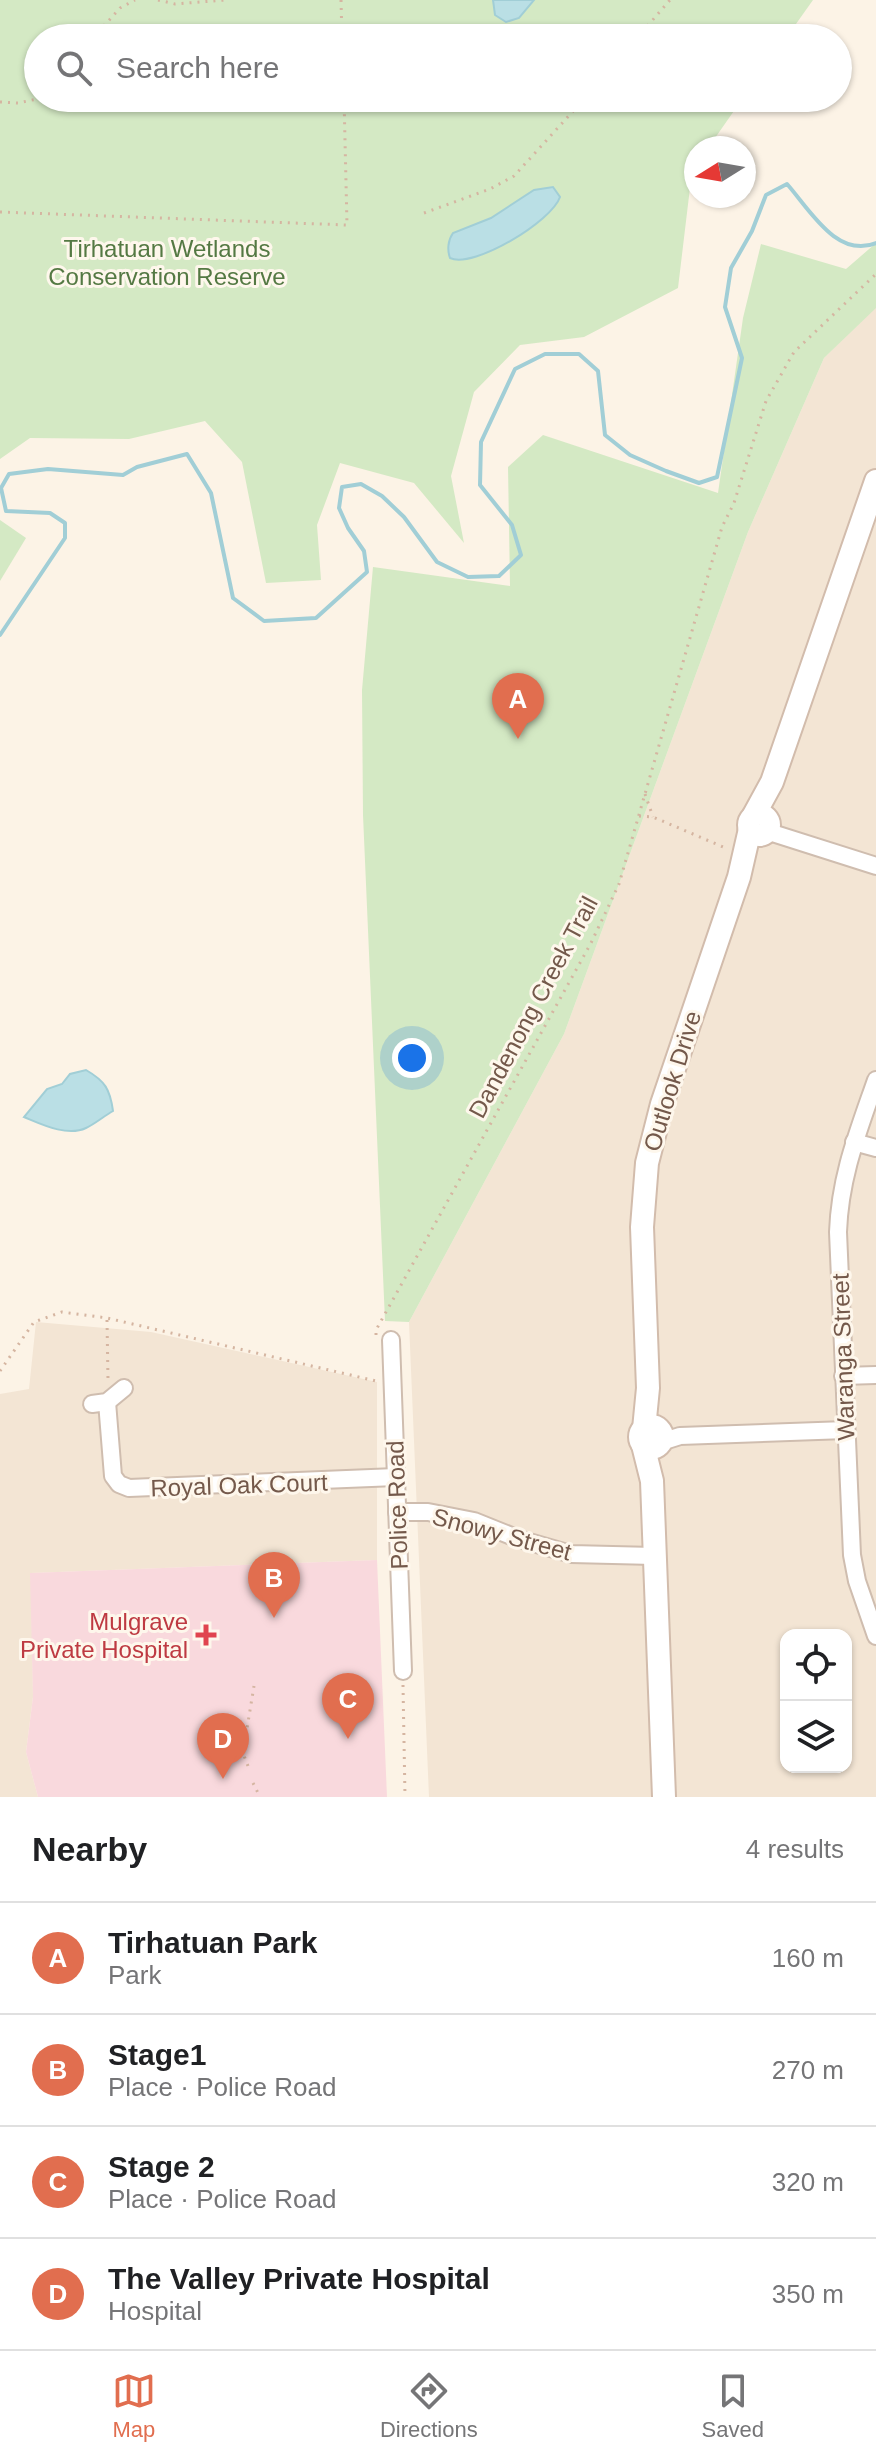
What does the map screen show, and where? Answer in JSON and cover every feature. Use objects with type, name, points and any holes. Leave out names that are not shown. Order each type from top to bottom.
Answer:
[{"type":"street","name":"Outlook Drive","points":[[664,1797],[652,1481],[657,1436],[648,1388],[642,1227],[647,1163],[662,1104],[739,877],[762,826],[772,782],[876,481]]},
{"type":"street","points":[[762,826],[876,866]]},
{"type":"street","name":"Waranga Street","points":[[874,1629],[857,1581],[852,1555],[839,1211],[846,1166],[876,1080]]},
{"type":"street","points":[[854,1142],[876,1148]]},
{"type":"street","name":"Police Road","points":[[384,1341],[396,1477],[403,1671]]},
{"type":"street","points":[[843,1376],[876,1375]]},
{"type":"street","name":"Royal Oak Court","points":[[116,1385],[100,1403],[113,1476],[119,1484],[129,1488],[396,1477]]},
{"type":"street","points":[[657,1436],[846,1430]]},
{"type":"street","name":"Snowy Street","points":[[397,1512],[428,1512],[474,1521],[519,1539],[571,1554],[654,1556]]},
{"type":"path","points":[[106,24],[120,8],[135,0]]},
{"type":"path","points":[[158,0],[175,4],[226,0]]},
{"type":"path","points":[[341,0],[342,24]]},
{"type":"path","points":[[649,24],[670,0]]},
{"type":"path","points":[[0,102],[24,102]]},
{"type":"path","points":[[0,212],[347,225],[344,112]]},
{"type":"path","points":[[424,213],[490,189],[514,176],[572,112]]},
{"type":"path","name":"Dandenong Creek Trail","points":[[384,1341],[376,1330],[591,943],[619,884],[722,527],[734,503],[766,401],[794,352],[876,274]]},
{"type":"path","points":[[645,794],[653,817]]},
{"type":"path","points":[[639,816],[653,817],[728,849]]},
{"type":"path","points":[[0,1371],[34,1322],[62,1312],[107,1318],[375,1379],[377,1382],[377,1369]]},
{"type":"path","points":[[107,1318],[116,1385]]},
{"type":"path","points":[[403,1671],[405,1797]]},
{"type":"path","points":[[248,1766],[243,1753],[254,1686]]},
{"type":"path","points":[[253,1783],[260,1797]]},
{"type":"shaded area","points":[[876,307],[876,1797],[429,1797],[409,1322],[564,1034],[748,532],[824,358]]},
{"type":"shaded area","points":[[36,1322],[151,1332],[377,1382],[377,1560],[31,1573],[33,1697],[26,1752],[38,1797],[0,1797],[0,1394],[29,1389]]},
{"type":"shaded area","name":"Mulgrave Private Hospital","points":[[377,1560],[387,1797],[38,1797],[26,1752],[33,1697],[30,1573]]},
{"type":"green space","name":"Tirhatuan Wetlands Conservation Reserve","points":[[0,0],[813,0],[796,24],[24,24],[24,112],[733,112],[716,136],[684,136],[684,208],[688,208],[678,288],[584,337],[520,345],[474,392],[451,476],[464,543],[414,483],[340,463],[317,525],[321,580],[266,583],[242,462],[205,421],[129,439],[30,438],[0,459]]},
{"type":"green space","points":[[876,243],[876,308],[824,358],[748,532],[564,1034],[409,1322],[385,1321],[363,815],[362,690],[373,567],[510,586],[508,467],[543,435],[718,493],[743,318],[761,244],[846,269]]},
{"type":"green space","points":[[0,520],[26,538],[0,581]]},
{"type":"water","points":[[493,0],[534,0],[519,18],[506,22],[495,15]]},
{"type":"water","points":[[553,187],[560,197],[554,207],[528,230],[493,250],[461,260],[450,258],[448,245],[453,233],[491,218],[534,190]]},
{"type":"water","points":[[86,1070],[106,1086],[113,1111],[86,1128],[71,1131],[24,1117],[47,1089],[62,1084],[70,1074]]},
{"type":"waterway","points":[[0,635],[65,538],[65,523],[50,513],[6,511],[1,488],[9,474],[48,469],[123,475],[137,467],[187,454],[211,493],[233,598],[264,621],[316,618],[367,572],[364,551],[339,508],[342,487],[361,484],[382,496],[404,517],[437,562],[468,577],[499,576],[521,555],[512,525],[480,485],[481,442],[515,369],[545,354],[579,354],[598,371],[605,435],[630,455],[666,471],[699,483],[717,477],[742,358],[725,307],[731,268],[752,231],[766,195],[787,184],[815,218],[837,238],[862,246],[876,243]]},
{"type":"place","name":"Tirhatuan Park","points":[[518,739]]},
{"type":"place","name":"Stage1","points":[[274,1618]]},
{"type":"place","name":"Mulgrave Private Hospital","points":[[206,1635]]},
{"type":"place","name":"Stage 2","points":[[348,1739]]},
{"type":"place","name":"The Valley Private Hospital","points":[[223,1779]]}]
